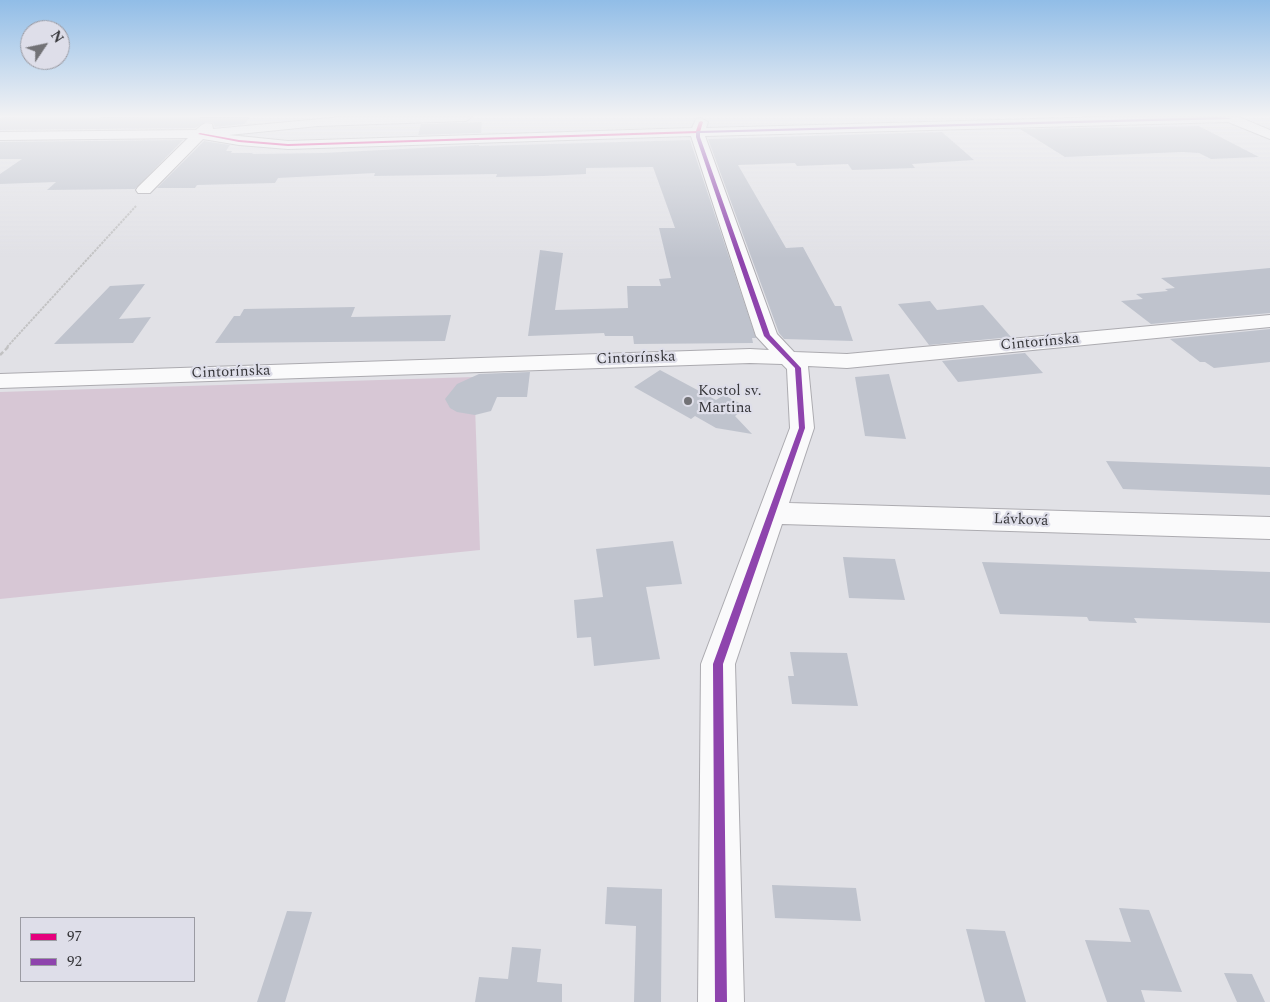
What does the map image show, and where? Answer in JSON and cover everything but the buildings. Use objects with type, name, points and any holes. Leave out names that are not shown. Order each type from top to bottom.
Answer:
[{"type":"street","points":[[144,190],[170,164]]},
{"type":"street","points":[[707,164],[767,336],[798,368],[802,428],[718,664],[721,1002]]},
{"type":"street","name":"Cintorínska","points":[[0,381],[740,356],[847,361],[1270,321]]},
{"type":"street","name":"Lávková","points":[[772,513],[1270,528]]},
{"type":"path","points":[[0,355],[138,205]]},
{"type":"shaded area","points":[[474,377],[480,550],[0,599],[0,392]]},
{"type":"transit line","name":"92","points":[[707,164],[767,336],[798,368],[802,428],[718,664],[721,1002]]},
{"type":"place","name":"Kostol sv. Martina","points":[[688,401]]}]
